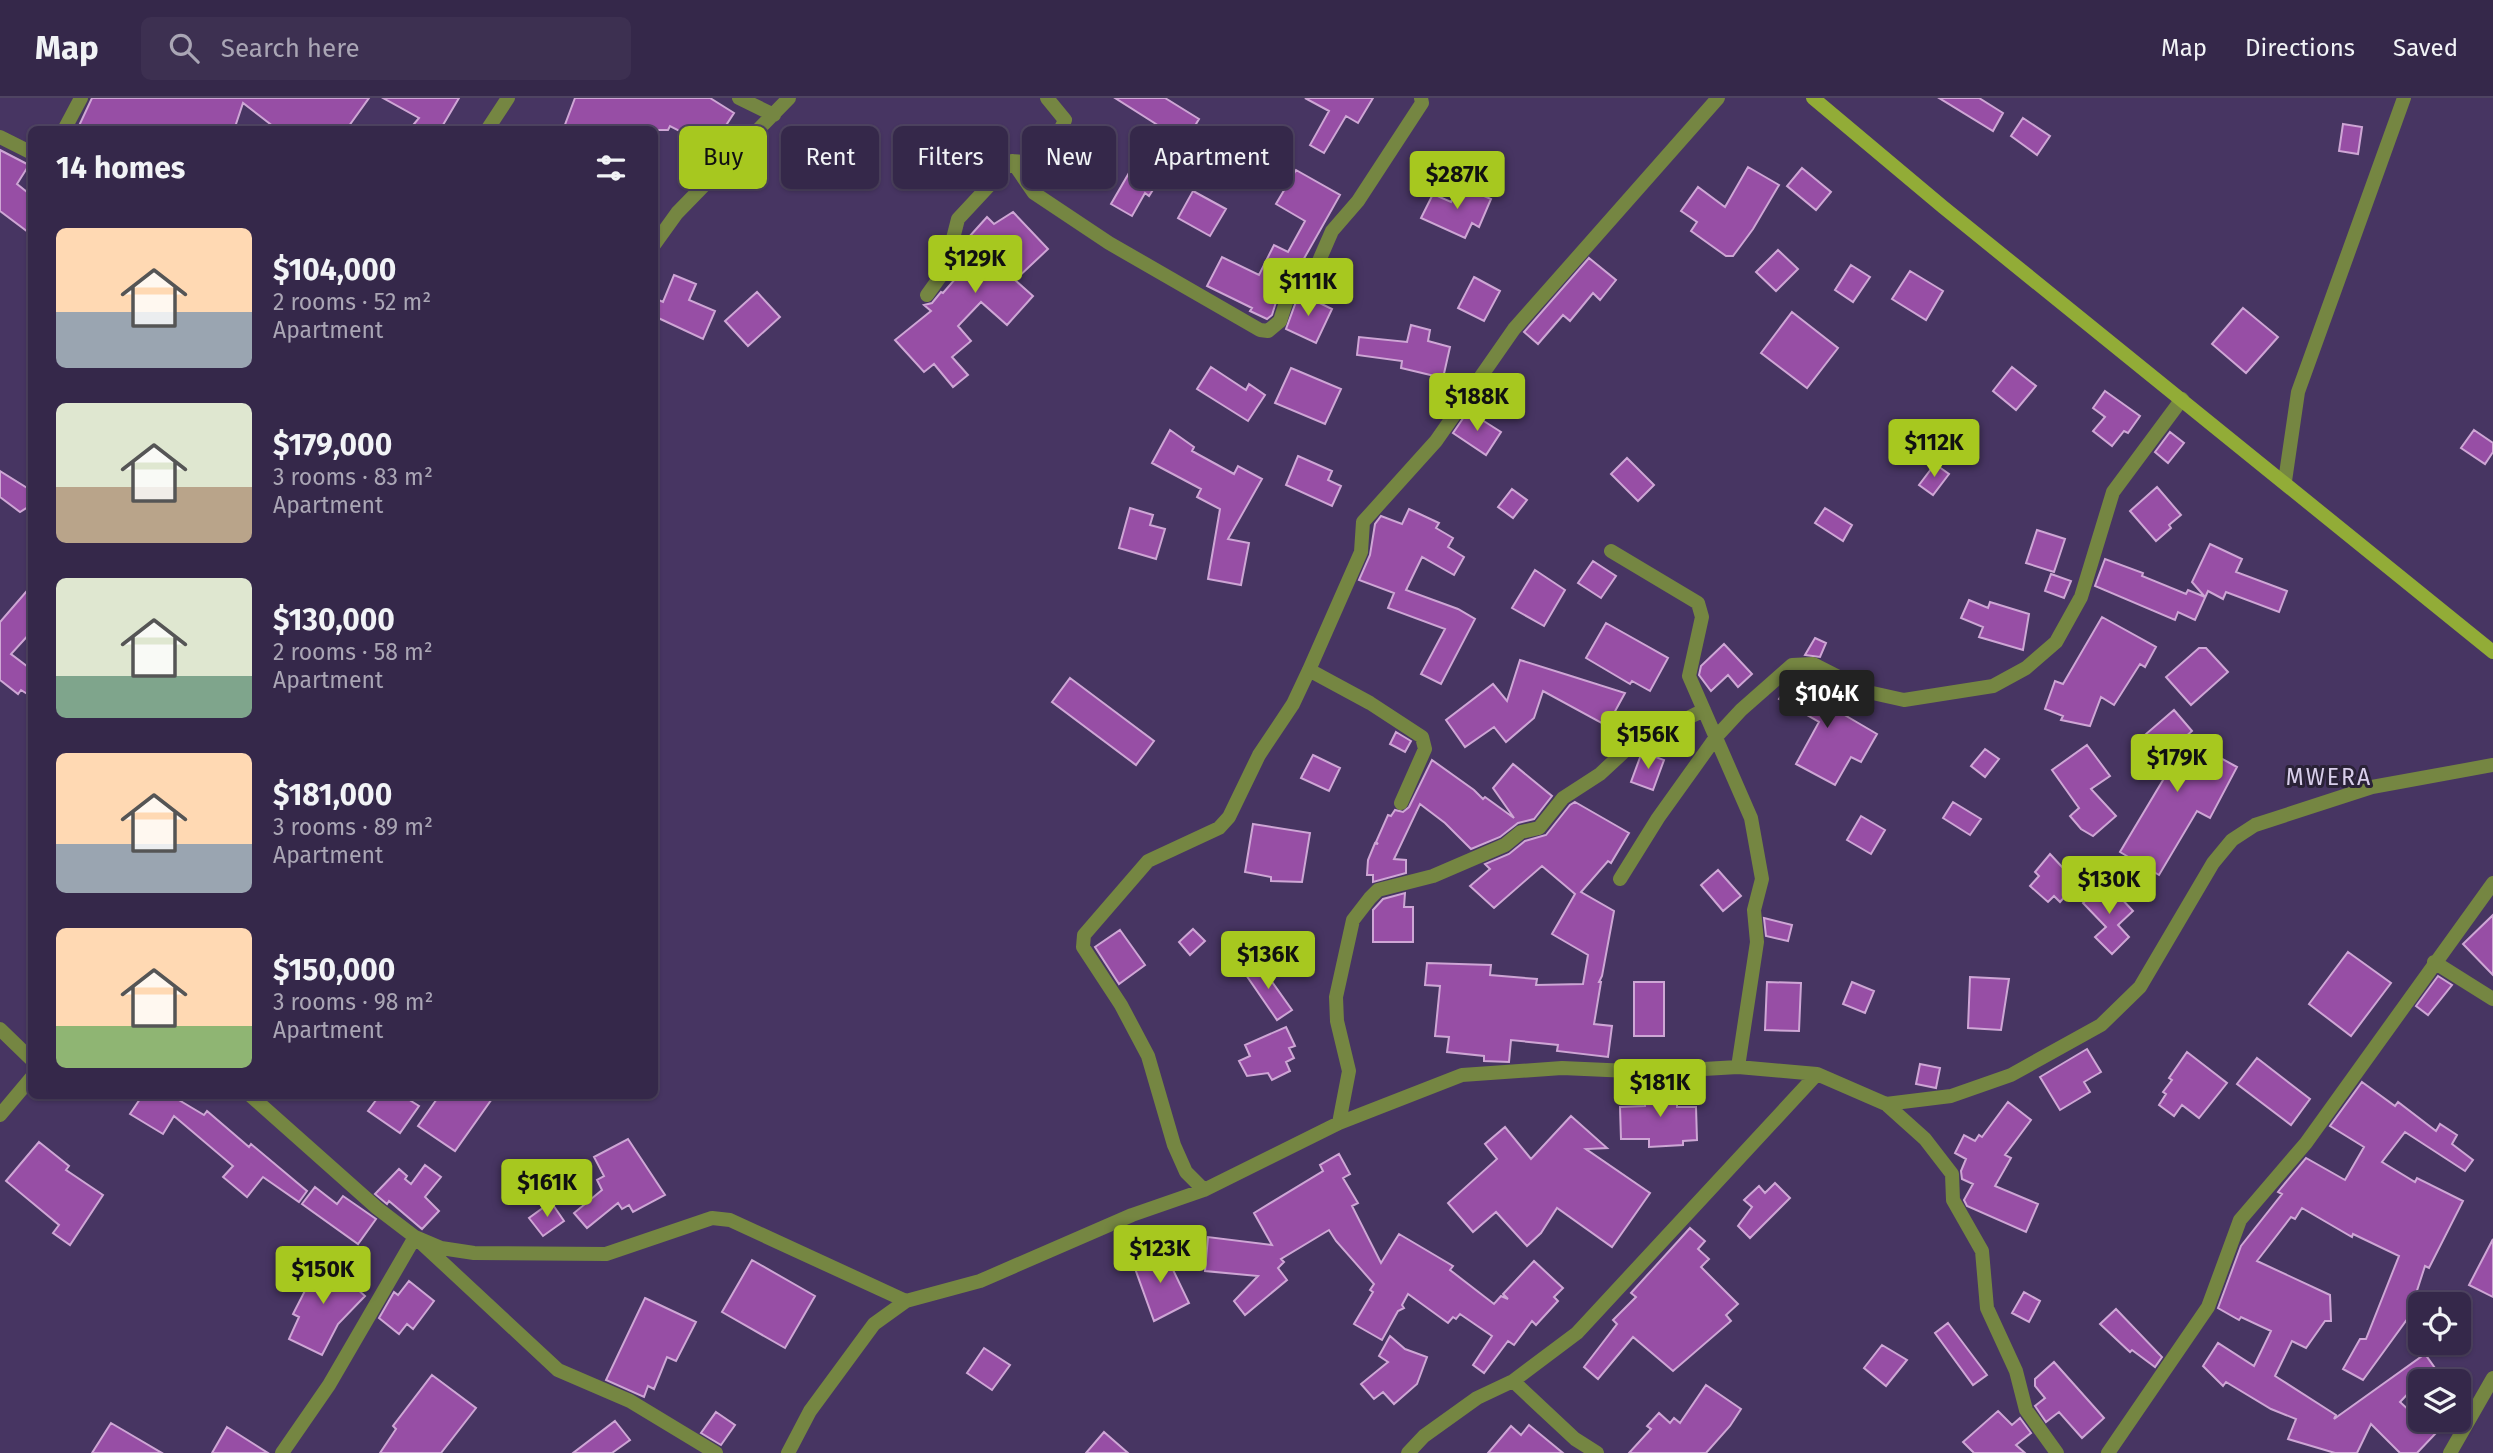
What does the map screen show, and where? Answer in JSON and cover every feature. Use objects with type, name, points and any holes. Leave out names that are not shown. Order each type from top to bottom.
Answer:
[{"type":"main road","points":[[1813,98],[1943,207],[2285,481],[2493,652]]},
{"type":"street","points":[[66,126],[81,98]]},
{"type":"street","points":[[490,126],[508,98]]},
{"type":"street","points":[[739,98],[774,115]]},
{"type":"street","points":[[658,239],[677,213],[789,98]]},
{"type":"street","points":[[1012,161],[1044,164],[1065,120],[1047,98]]},
{"type":"street","points":[[1012,161],[1034,193],[1099,236],[1261,330],[1268,331],[1280,321],[1289,293],[1312,277],[1332,231],[1358,201],[1422,103],[1421,98]]},
{"type":"street","points":[[1204,1190],[1186,1172],[1148,1056],[1121,1005],[1083,947],[1084,935],[1148,861],[1219,828],[1229,817],[1259,755],[1293,704],[1309,670],[1361,552],[1363,522],[1436,441],[1514,329],[1718,98]]},
{"type":"street","points":[[2285,481],[2298,392],[2404,98]]},
{"type":"street","points":[[0,137],[28,151]]},
{"type":"street","points":[[927,295],[945,270],[958,219],[1012,161]]},
{"type":"street","points":[[1620,879],[1658,818],[1716,737],[1741,710],[1792,665],[1813,664],[1868,692],[1904,700],[1993,686],[2026,668],[2056,642],[2081,597],[2112,492],[2182,399]]},
{"type":"street","points":[[1611,551],[1698,603],[1702,617],[1689,676],[1751,818],[1762,879],[1754,909],[1757,942],[1738,1067]]},
{"type":"street","points":[[1309,670],[1370,703],[1422,737],[1425,749],[1401,803]]},
{"type":"street","points":[[1339,1123],[1349,1071],[1337,1021],[1336,996],[1353,920],[1370,898],[1378,890],[1433,876],[1505,845],[1521,832],[1539,828],[1563,798],[1600,775],[1629,747],[1704,710]]},
{"type":"street","points":[[1886,1104],[1951,1096],[2011,1074],[2101,1025],[2140,987],[2213,863],[2232,840],[2255,825],[2372,787],[2493,765]]},
{"type":"street","points":[[2108,1453],[2208,1307],[2240,1220],[2306,1143],[2493,883]]},
{"type":"street","points":[[2434,962],[2493,999]]},
{"type":"street","points":[[0,1029],[28,1056]]},
{"type":"street","points":[[788,1453],[810,1411],[874,1324],[905,1301],[981,1281],[1132,1215],[1204,1190],[1339,1123],[1462,1074],[1562,1068],[1652,1072],[1738,1067],[1817,1074],[1886,1104],[1926,1139],[1952,1174],[1953,1200],[1982,1251],[1987,1308],[2016,1371],[2026,1410],[2057,1453]]},
{"type":"street","points":[[1408,1453],[1424,1436],[1477,1398],[1513,1381],[1577,1333],[1817,1074]]},
{"type":"street","points":[[0,1115],[28,1082]]},
{"type":"street","points":[[254,1099],[377,1208],[415,1237],[558,1370],[630,1401],[716,1453]]},
{"type":"street","points":[[415,1237],[442,1248],[474,1253],[606,1254],[712,1218],[730,1220],[905,1301]]},
{"type":"street","points":[[282,1453],[329,1385],[415,1237]]},
{"type":"street","points":[[2450,1453],[2493,1378]]},
{"type":"street","points":[[1513,1381],[1575,1439],[1597,1453]]},
{"type":"building","points":[[92,98],[369,98],[349,126],[273,126],[243,103],[235,126],[79,126]]},
{"type":"building","points":[[383,98],[459,98],[442,126],[412,126],[419,118]]},
{"type":"building","points":[[575,98],[710,98],[734,113],[726,126],[679,126],[679,131],[670,126],[668,130],[658,130],[658,126],[564,126]]},
{"type":"building","points":[[1115,98],[1165,98],[1199,119],[1195,126],[1159,126]]},
{"type":"building","points":[[1305,98],[1373,98],[1358,123],[1346,116],[1324,153],[1310,145],[1329,111]]},
{"type":"building","points":[[1939,98],[1979,98],[2003,113],[1993,131]]},
{"type":"building","points":[[2023,118],[2050,136],[2037,155],[2011,136]]},
{"type":"building","points":[[2343,124],[2362,127],[2358,154],[2339,151]]},
{"type":"building","points":[[0,150],[28,164],[17,184],[28,193],[28,232],[0,211]]},
{"type":"building","points":[[1748,167],[1779,185],[1753,229],[1733,256],[1726,256],[1691,231],[1697,222],[1681,211],[1698,187],[1725,207]]},
{"type":"building","points":[[1802,168],[1831,192],[1816,210],[1787,186]]},
{"type":"building","points":[[1296,170],[1340,195],[1293,278],[1280,289],[1272,315],[1267,319],[1250,311],[1252,308],[1207,286],[1222,257],[1259,275],[1274,245],[1288,252],[1305,221],[1276,204],[1285,189],[1293,189],[1293,175]]},
{"type":"building","points":[[1130,171],[1130,189],[1153,189],[1149,196],[1145,193],[1132,216],[1111,204]]},
{"type":"building","points":[[1459,185],[1491,199],[1479,227],[1472,223],[1465,238],[1421,218],[1433,194],[1451,202]]},
{"type":"building","points":[[1193,191],[1226,209],[1210,236],[1178,218]]},
{"type":"building","points":[[1013,212],[1048,249],[1015,280],[1033,296],[1007,325],[981,302],[958,326],[971,341],[952,357],[968,375],[953,387],[934,364],[924,372],[895,340],[931,311],[924,305],[932,303],[943,293],[982,248],[969,237],[987,217],[994,224]]},
{"type":"building","points":[[1778,250],[1798,269],[1776,291],[1756,272]]},
{"type":"building","points":[[1589,258],[1616,280],[1600,300],[1593,293],[1570,321],[1563,315],[1538,344],[1524,332]]},
{"type":"building","points":[[1851,265],[1870,277],[1853,302],[1835,290]]},
{"type":"building","points":[[1910,271],[1943,291],[1926,320],[1892,299]]},
{"type":"building","points":[[674,275],[696,284],[689,300],[715,311],[703,339],[658,318],[658,300],[663,302]]},
{"type":"building","points":[[1474,277],[1500,291],[1484,321],[1458,308]]},
{"type":"building","points":[[757,292],[780,317],[748,346],[725,321]]},
{"type":"building","points":[[1303,295],[1332,309],[1316,343],[1286,329],[1297,299]]},
{"type":"building","points":[[2243,308],[2278,337],[2246,373],[2212,344]]},
{"type":"building","points":[[1792,312],[1838,348],[1807,388],[1761,353]]},
{"type":"building","points":[[1411,325],[1430,330],[1428,341],[1450,347],[1443,378],[1401,368],[1402,361],[1357,355],[1359,337],[1407,342]]},
{"type":"building","points":[[1211,367],[1246,390],[1249,384],[1265,395],[1248,421],[1197,389]]},
{"type":"building","points":[[2012,367],[2036,386],[2016,410],[1993,391]]},
{"type":"building","points":[[1291,368],[1341,389],[1325,424],[1275,403]]},
{"type":"building","points":[[2105,391],[2140,416],[2128,433],[2124,431],[2112,446],[2093,431],[2105,417],[2093,408]]},
{"type":"building","points":[[1468,411],[1501,432],[1486,455],[1453,433]]},
{"type":"building","points":[[1170,430],[1194,447],[1192,451],[1234,474],[1238,466],[1262,479],[1228,539],[1249,543],[1241,585],[1208,579],[1220,509],[1197,497],[1201,489],[1152,463]]},
{"type":"building","points":[[2474,430],[2493,443],[2493,452],[2485,464],[2461,448]]},
{"type":"building","points":[[2170,432],[2184,443],[2168,463],[2155,452]]},
{"type":"building","points":[[1298,456],[1332,471],[1328,480],[1341,486],[1332,506],[1286,485]]},
{"type":"building","points":[[1627,458],[1654,485],[1638,501],[1611,474]]},
{"type":"building","points":[[1935,464],[1949,474],[1933,495],[1919,485]]},
{"type":"building","points":[[0,471],[28,488],[28,507],[20,512],[0,497]]},
{"type":"building","points":[[2157,487],[2181,515],[2156,541],[2130,511]]},
{"type":"building","points":[[1512,489],[1527,500],[1513,518],[1498,507]]},
{"type":"building","points":[[1130,508],[1153,515],[1150,525],[1165,529],[1156,559],[1119,548]]},
{"type":"building","points":[[1825,508],[1852,525],[1843,541],[1815,523]]},
{"type":"building","points":[[1409,509],[1439,523],[1436,528],[1453,538],[1448,547],[1464,557],[1454,575],[1422,557],[1406,590],[1458,609],[1475,619],[1441,684],[1421,674],[1445,629],[1388,608],[1394,593],[1359,580],[1370,555],[1375,524],[1381,516],[1402,524]]},
{"type":"building","points":[[2037,530],[2065,539],[2054,572],[2026,563]]},
{"type":"building","points":[[2210,544],[2242,559],[2236,572],[2287,591],[2279,612],[2226,592],[2223,599],[2208,591],[2195,620],[2178,612],[2175,620],[2095,586],[2105,559],[2143,573],[2142,576],[2186,594],[2188,590],[2205,597],[2192,582]]},
{"type":"building","points":[[1593,561],[1616,576],[1601,598],[1578,583]]},
{"type":"building","points":[[1535,570],[1565,590],[1544,626],[1512,608]]},
{"type":"building","points":[[2051,574],[2071,581],[2064,598],[2045,591]]},
{"type":"building","points":[[28,590],[28,635],[11,654],[28,667],[28,694],[21,690],[18,694],[0,680],[0,622]]},
{"type":"building","points":[[1969,600],[1988,608],[1990,602],[2029,614],[2023,650],[1979,637],[1983,627],[1961,618]]},
{"type":"building","points":[[2102,617],[2156,647],[2145,667],[2140,664],[2114,705],[2101,697],[2090,726],[2061,720],[2063,716],[2045,709],[2055,681],[2063,684]]},
{"type":"building","points":[[1606,623],[1668,658],[1650,691],[1632,681],[1630,684],[1586,658]]},
{"type":"building","points":[[1815,638],[1826,643],[1820,657],[1805,655]]},
{"type":"building","points":[[1724,644],[1752,674],[1738,687],[1728,675],[1711,691],[1699,675],[1701,666]]},
{"type":"building","points":[[2199,648],[2206,648],[2228,672],[2191,705],[2166,677]]},
{"type":"building","points":[[1520,660],[1625,693],[1607,726],[1543,691],[1534,718],[1506,742],[1494,727],[1465,747],[1446,720],[1493,684],[1507,701]]},
{"type":"building","points":[[1796,674],[1811,674],[1834,689],[1826,704],[1877,734],[1861,762],[1851,757],[1835,785],[1796,764],[1819,722],[1779,699]]},
{"type":"building","points":[[1070,678],[1154,741],[1136,765],[1052,702]]},
{"type":"building","points":[[2174,710],[2192,731],[2184,738],[2237,767],[2210,818],[2197,811],[2159,875],[2120,852],[2172,765],[2146,734]]},
{"type":"building","points":[[1396,732],[1411,741],[1405,752],[1390,744]]},
{"type":"building","points":[[2087,745],[2110,776],[2091,789],[2116,816],[2093,836],[2081,829],[2070,816],[2079,808],[2052,770]]},
{"type":"building","points":[[1985,749],[1999,759],[1985,777],[1971,766]]},
{"type":"building","points":[[1642,752],[1664,760],[1653,790],[1631,782]]},
{"type":"building","points":[[1313,755],[1340,768],[1329,791],[1301,778]]},
{"type":"building","points":[[1432,760],[1483,799],[1485,797],[1514,818],[1493,788],[1513,764],[1552,796],[1534,819],[1518,823],[1500,837],[1471,849],[1445,823],[1420,804],[1394,859],[1406,860],[1406,873],[1373,882],[1373,875],[1367,875],[1368,860],[1375,843],[1378,844],[1376,842],[1388,815],[1391,816],[1395,810],[1403,812],[1409,807]]},
{"type":"building","points":[[1575,802],[1629,833],[1611,863],[1608,861],[1581,892],[1614,911],[1599,982],[1594,1024],[1612,1026],[1608,1057],[1557,1051],[1558,1045],[1511,1040],[1509,1062],[1484,1061],[1484,1056],[1447,1052],[1449,1037],[1435,1036],[1440,986],[1425,985],[1427,963],[1491,965],[1490,975],[1537,979],[1536,985],[1583,984],[1588,955],[1552,934],[1575,894],[1542,866],[1494,908],[1470,886],[1490,869],[1485,864],[1509,854],[1525,841],[1546,835]]},
{"type":"building","points":[[1953,802],[1981,819],[1970,835],[1943,818]]},
{"type":"building","points":[[1861,816],[1885,830],[1871,854],[1847,840]]},
{"type":"building","points":[[1253,824],[1310,833],[1302,882],[1271,881],[1271,877],[1245,872]]},
{"type":"building","points":[[2050,854],[2077,883],[2060,902],[2054,896],[2048,902],[2030,886],[2039,876],[2035,872]]},
{"type":"building","points":[[1718,870],[1741,896],[1723,911],[1701,885]]},
{"type":"building","points":[[2106,882],[2133,911],[2118,925],[2129,937],[2112,954],[2095,937],[2106,927],[2083,903]]},
{"type":"building","points":[[1405,893],[1404,907],[1413,907],[1413,942],[1373,942],[1373,910],[1383,899]]},
{"type":"building","points":[[2493,915],[2493,975],[2463,944]]},
{"type":"building","points":[[1764,918],[1792,925],[1788,941],[1766,936]]},
{"type":"building","points":[[1193,929],[1205,941],[1190,955],[1179,942]]},
{"type":"building","points":[[1120,930],[1145,965],[1119,984],[1095,947]]},
{"type":"building","points":[[2348,952],[2391,983],[2351,1036],[2309,1004]]},
{"type":"building","points":[[1258,962],[1292,1010],[1277,1020],[1244,972]]},
{"type":"building","points":[[2438,976],[2452,985],[2428,1015],[2416,1006]]},
{"type":"building","points":[[1970,977],[2009,979],[2001,1030],[1968,1028]]},
{"type":"building","points":[[1634,982],[1664,982],[1664,1036],[1634,1036]]},
{"type":"building","points":[[1767,982],[1801,983],[1799,1031],[1765,1030]]},
{"type":"building","points":[[1852,982],[1874,991],[1865,1013],[1843,1004]]},
{"type":"building","points":[[1286,1027],[1295,1046],[1289,1048],[1294,1058],[1286,1062],[1290,1071],[1272,1080],[1268,1073],[1247,1076],[1239,1061],[1250,1056],[1245,1045]]},
{"type":"building","points":[[2087,1049],[2101,1072],[2084,1082],[2090,1092],[2060,1110],[2040,1077]]},
{"type":"building","points":[[2187,1052],[2227,1083],[2199,1118],[2182,1105],[2174,1116],[2159,1105],[2166,1094],[2163,1092],[2172,1080],[2169,1078]]},
{"type":"building","points":[[2257,1058],[2310,1099],[2291,1125],[2237,1084]]},
{"type":"building","points":[[1920,1064],[1940,1068],[1936,1088],[1916,1084]]},
{"type":"building","points":[[2362,1082],[2395,1106],[2398,1102],[2436,1131],[2440,1124],[2457,1135],[2452,1144],[2473,1160],[2465,1171],[2405,1132],[2382,1162],[2415,1182],[2417,1178],[2463,1201],[2429,1268],[2425,1266],[2416,1292],[2408,1292],[2408,1318],[2363,1380],[2343,1369],[2360,1339],[2366,1339],[2399,1256],[2353,1234],[2352,1237],[2302,1208],[2295,1219],[2291,1217],[2257,1261],[2330,1295],[2331,1321],[2325,1321],[2306,1348],[2292,1341],[2275,1376],[2336,1415],[2334,1419],[2426,1355],[2436,1369],[2408,1369],[2408,1394],[2400,1402],[2408,1409],[2408,1432],[2435,1434],[2417,1453],[2400,1453],[2371,1424],[2357,1453],[2335,1453],[2288,1439],[2296,1419],[2271,1409],[2226,1382],[2223,1386],[2203,1366],[2218,1343],[2254,1366],[2271,1331],[2241,1317],[2239,1320],[2218,1308],[2241,1246],[2282,1194],[2278,1192],[2306,1158],[2345,1180],[2364,1147],[2330,1126]]},
{"type":"building","points":[[1677,1085],[1677,1107],[1696,1107],[1697,1140],[1683,1141],[1683,1145],[1649,1147],[1649,1139],[1621,1139],[1620,1107],[1645,1106],[1645,1086]]},
{"type":"building","points":[[140,1099],[177,1099],[204,1115],[207,1111],[307,1191],[299,1202],[263,1177],[247,1197],[223,1177],[233,1166],[174,1116],[163,1134],[130,1114]]},
{"type":"building","points":[[377,1099],[408,1099],[419,1106],[400,1133],[368,1111]]},
{"type":"building","points":[[437,1099],[492,1099],[455,1151],[418,1126]]},
{"type":"building","points":[[2008,1102],[2031,1120],[2005,1155],[2011,1158],[1995,1186],[2038,1204],[2026,1232],[1967,1206],[1964,1200],[1973,1184],[1962,1179],[1961,1171],[1966,1159],[1955,1153],[1964,1135],[1975,1141],[1979,1135],[1982,1137]]},
{"type":"building","points":[[1571,1116],[1607,1148],[1586,1149],[1650,1193],[1612,1247],[1557,1208],[1541,1233],[1527,1246],[1496,1212],[1473,1232],[1448,1203],[1497,1159],[1485,1144],[1505,1127],[1531,1159]]},
{"type":"building","points":[[628,1139],[665,1195],[633,1212],[629,1205],[622,1209],[618,1203],[587,1228],[574,1213],[602,1190],[597,1180],[604,1176],[594,1157]]},
{"type":"building","points":[[39,1142],[69,1166],[66,1170],[103,1195],[70,1245],[53,1233],[59,1225],[6,1181]]},
{"type":"building","points":[[1339,1154],[1350,1174],[1343,1178],[1358,1203],[1352,1206],[1381,1263],[1399,1234],[1453,1266],[1450,1270],[1494,1304],[1501,1296],[1508,1299],[1503,1294],[1534,1261],[1563,1288],[1554,1297],[1558,1301],[1536,1325],[1532,1321],[1514,1345],[1508,1341],[1484,1373],[1473,1365],[1492,1336],[1460,1314],[1448,1323],[1408,1294],[1402,1305],[1404,1308],[1398,1311],[1382,1340],[1354,1324],[1373,1292],[1370,1290],[1374,1284],[1329,1230],[1281,1259],[1284,1262],[1278,1268],[1287,1280],[1245,1315],[1234,1301],[1258,1276],[1205,1271],[1208,1237],[1272,1245],[1254,1213],[1323,1171],[1320,1165]]},
{"type":"building","points":[[425,1165],[441,1177],[425,1197],[439,1211],[422,1229],[389,1201],[387,1204],[375,1194],[399,1169],[411,1184]]},
{"type":"building","points":[[1775,1183],[1790,1198],[1750,1238],[1738,1226],[1752,1207],[1744,1200],[1759,1186],[1765,1193]]},
{"type":"building","points":[[315,1187],[337,1204],[343,1196],[376,1219],[358,1244],[302,1204]]},
{"type":"building","points":[[551,1202],[564,1221],[543,1236],[529,1218]]},
{"type":"building","points":[[1690,1228],[1705,1241],[1698,1249],[1709,1259],[1701,1267],[1738,1304],[1726,1315],[1731,1321],[1673,1371],[1633,1337],[1598,1379],[1584,1367],[1617,1324],[1613,1320],[1636,1297],[1631,1293]]},
{"type":"building","points":[[2493,1239],[2493,1297],[2469,1285]]},
{"type":"building","points":[[1163,1249],[1189,1303],[1154,1321],[1133,1263]]},
{"type":"building","points":[[319,1255],[365,1296],[338,1324],[322,1355],[289,1339],[299,1317],[293,1314],[312,1277],[304,1271]]},
{"type":"building","points":[[752,1260],[815,1296],[785,1348],[722,1312]]},
{"type":"building","points":[[409,1281],[434,1301],[413,1329],[407,1324],[399,1334],[379,1318],[394,1292],[398,1295]]},
{"type":"building","points":[[2024,1292],[2040,1301],[2029,1322],[2012,1313]]},
{"type":"building","points":[[645,1298],[696,1322],[676,1361],[667,1357],[654,1389],[648,1386],[644,1397],[606,1380]]},
{"type":"building","points":[[2116,1309],[2162,1357],[2155,1367],[2132,1350],[2130,1352],[2100,1324]]},
{"type":"building","points":[[1948,1323],[1987,1375],[1973,1385],[1935,1333]]},
{"type":"building","points":[[1390,1336],[1405,1349],[1427,1357],[1417,1384],[1394,1404],[1383,1392],[1374,1399],[1361,1384],[1388,1362],[1379,1356]]},
{"type":"building","points":[[1882,1345],[1907,1360],[1886,1386],[1864,1368]]},
{"type":"building","points":[[984,1348],[1010,1365],[992,1390],[967,1373]]},
{"type":"building","points":[[2054,1362],[2104,1418],[2082,1438],[2059,1412],[2046,1422],[2035,1406],[2045,1398],[2035,1386],[2035,1379]]},
{"type":"building","points":[[432,1375],[476,1408],[441,1453],[380,1453],[396,1429],[393,1426]]},
{"type":"building","points":[[1706,1385],[1741,1409],[1706,1453],[1629,1453],[1651,1429],[1647,1426],[1659,1413],[1670,1423],[1674,1418],[1680,1423]]},
{"type":"building","points":[[1998,1411],[2012,1425],[2020,1418],[2031,1433],[2016,1445],[2025,1453],[1974,1453],[1963,1442]]},
{"type":"building","points":[[716,1412],[735,1425],[721,1445],[701,1433]]},
{"type":"building","points":[[615,1421],[630,1440],[612,1453],[573,1453]]},
{"type":"building","points":[[111,1423],[162,1453],[92,1453]]},
{"type":"building","points":[[1529,1425],[1563,1453],[1488,1453],[1511,1426],[1521,1435]]},
{"type":"building","points":[[227,1427],[268,1453],[212,1453]]},
{"type":"building","points":[[1104,1432],[1128,1453],[1086,1453]]},
{"type":"district","name":"MWERA","points":[[2329,777]]}]
